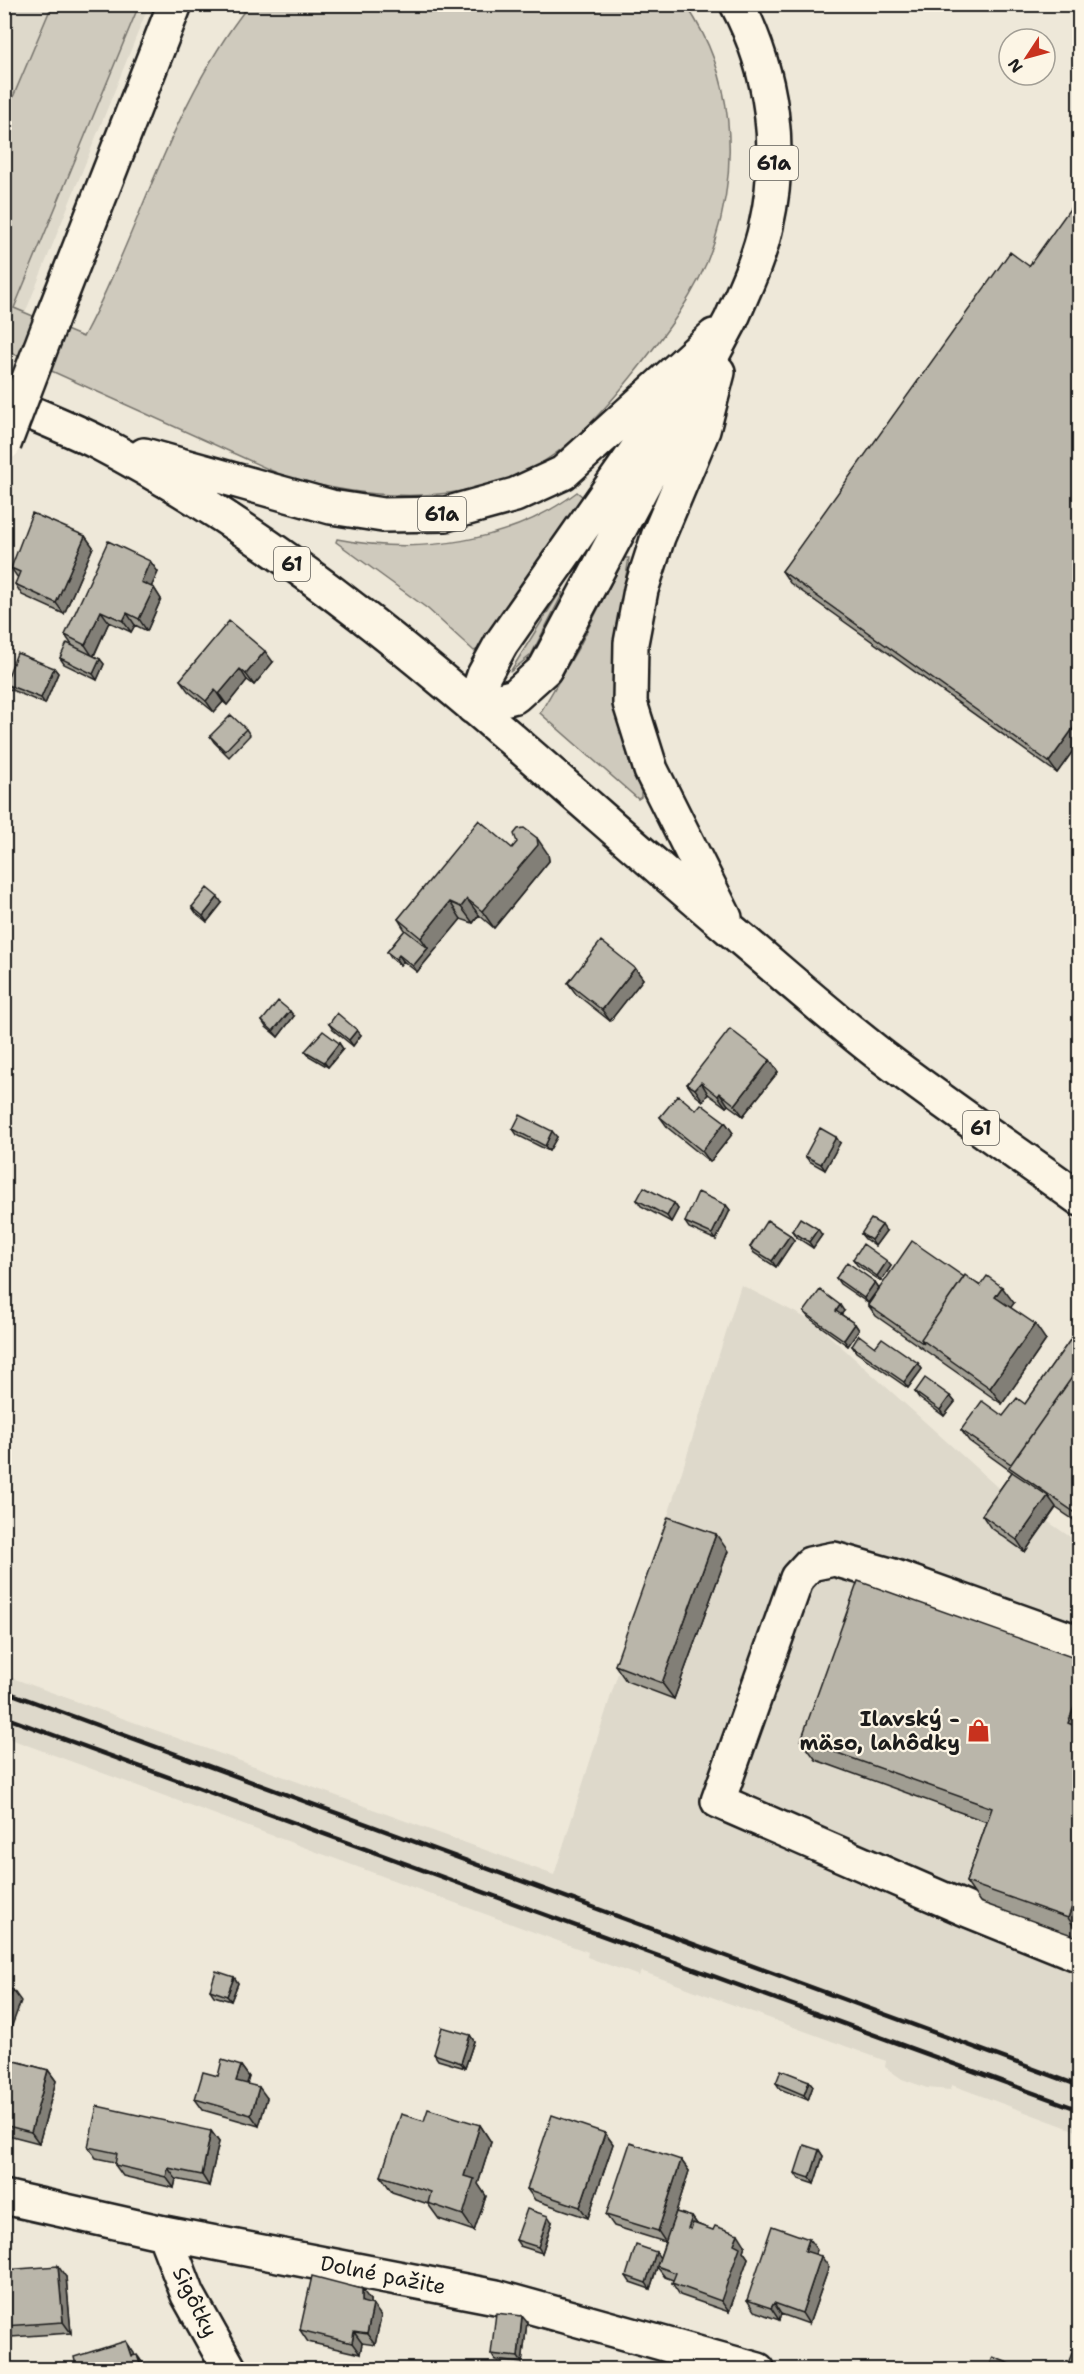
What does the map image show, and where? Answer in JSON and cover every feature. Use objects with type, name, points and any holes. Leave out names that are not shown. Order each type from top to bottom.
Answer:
[{"type":"main road","name":"61a","points":[[731,930],[651,770],[630,703],[631,643],[641,590],[658,537],[703,430],[731,320],[765,229],[773,189],[773,113],[758,53],[736,4]]},
{"type":"main road","points":[[4,444],[51,321],[178,8]]},
{"type":"main road","name":"61a","points":[[96,441],[332,507],[383,515],[446,514],[515,495],[563,473],[731,320]]},
{"type":"main road","name":"61a","points":[[473,707],[515,696],[544,669],[731,320]]},
{"type":"main road","name":"61a","points":[[473,707],[484,675],[501,644],[621,469],[731,320]]},
{"type":"main road","name":"61","points":[[4,401],[96,441],[199,501],[263,543],[394,639],[882,1057],[1080,1199]]},
{"type":"main road","points":[[1080,1643],[890,1575],[834,1559],[810,1564],[797,1578],[718,1801],[968,1910],[1080,1955]]},
{"type":"main road","name":"Dolné pažite","points":[[4,2197],[164,2233],[496,2297],[758,2370]]},
{"type":"main road","name":"Sigôtky","points":[[164,2233],[188,2295],[230,2370]]},
{"type":"shaded area","points":[[5,5],[149,5],[5,363]]},
{"type":"shaded area","points":[[52,5],[139,5],[14,308],[83,337],[199,82],[222,43],[249,5],[686,5],[702,32],[714,60],[723,90],[728,120],[727,182],[714,243],[689,297],[655,346],[618,393],[577,436],[529,470],[483,487],[428,495],[344,490],[288,478],[5,350],[5,116]]},
{"type":"shaded area","points":[[577,492],[583,497],[479,649],[474,651],[428,609],[336,542],[337,539],[399,546],[462,541],[493,534],[523,523]]},
{"type":"shaded area","points":[[624,558],[629,558],[617,647],[618,705],[622,734],[641,792],[641,797],[638,799],[540,713],[580,645]]},
{"type":"shaded area","points":[[560,592],[563,593],[531,655],[510,672]]},
{"type":"shaded area","points":[[741,1285],[814,1322],[996,1486],[1079,1543],[1079,2132],[952,2085],[950,2090],[927,2088],[902,2079],[885,2067],[886,2061],[641,1971],[639,1976],[587,1957],[588,1952],[5,1737],[4,1675],[554,1875]]},
{"type":"building","points":[[1074,203],[1080,207],[1080,719],[1049,762],[782,571],[1010,252],[1029,266]]},
{"type":"building","points":[[32,513],[85,536],[56,603],[15,584],[20,572],[11,568]]},
{"type":"building","points":[[108,541],[150,561],[141,582],[154,588],[139,619],[127,613],[123,621],[101,611],[85,645],[65,635]]},
{"type":"building","points":[[229,621],[265,651],[246,674],[240,669],[219,694],[215,690],[206,701],[180,680]]},
{"type":"building","points":[[67,643],[100,659],[93,674],[60,658]]},
{"type":"building","points":[[17,653],[54,668],[41,698],[5,684]]},
{"type":"building","points":[[231,715],[246,729],[225,751],[210,736]]},
{"type":"building","points":[[479,820],[512,848],[517,842],[514,834],[518,829],[524,828],[537,838],[538,845],[482,911],[467,899],[461,907],[450,902],[421,938],[398,919]]},
{"type":"building","points":[[207,888],[218,897],[203,916],[192,907]]},
{"type":"building","points":[[405,930],[428,948],[413,966],[399,955],[396,959],[387,952]]},
{"type":"building","points":[[601,941],[635,968],[602,1010],[568,983]]},
{"type":"building","points":[[278,1001],[290,1011],[273,1031],[262,1021]]},
{"type":"building","points":[[337,1013],[357,1030],[349,1040],[329,1024]]},
{"type":"building","points":[[730,1029],[770,1060],[735,1105],[720,1093],[718,1096],[701,1082],[695,1089],[687,1084]]},
{"type":"building","points":[[323,1031],[339,1043],[324,1062],[305,1051]]},
{"type":"building","points":[[678,1095],[696,1110],[701,1104],[725,1122],[702,1151],[660,1117]]},
{"type":"building","points":[[520,1115],[552,1131],[545,1146],[513,1129]]},
{"type":"building","points":[[820,1128],[836,1137],[821,1164],[805,1156]]},
{"type":"building","points":[[644,1187],[674,1203],[667,1216],[637,1200]]},
{"type":"building","points":[[698,1192],[726,1205],[712,1234],[685,1222]]},
{"type":"building","points":[[800,1218],[818,1229],[809,1242],[792,1231]]},
{"type":"building","points":[[871,1219],[882,1225],[871,1240],[861,1234]]},
{"type":"building","points":[[767,1220],[790,1235],[772,1261],[750,1247]]},
{"type":"building","points":[[912,1241],[964,1277],[921,1339],[924,1344],[868,1305]]},
{"type":"building","points":[[863,1244],[887,1261],[877,1276],[853,1259]]},
{"type":"building","points":[[847,1262],[875,1282],[864,1298],[836,1278]]},
{"type":"building","points":[[965,1275],[980,1286],[987,1276],[1002,1287],[995,1297],[1035,1324],[990,1388],[921,1339]]},
{"type":"building","points":[[820,1290],[840,1305],[836,1311],[855,1324],[844,1340],[804,1312]]},
{"type":"building","points":[[1080,1326],[1080,1366],[1011,1464],[961,1430],[982,1401],[1003,1416],[1017,1398],[1025,1404]]},
{"type":"building","points":[[859,1335],[875,1347],[882,1338],[918,1363],[904,1382],[852,1346]]},
{"type":"building","points":[[1080,1366],[1080,1516],[1009,1467]]},
{"type":"building","points":[[925,1378],[950,1396],[940,1410],[915,1392]]},
{"type":"building","points":[[1012,1472],[1048,1496],[1017,1540],[982,1515]]},
{"type":"building","points":[[668,1517],[716,1534],[662,1683],[615,1665]]},
{"type":"building","points":[[858,1581],[1080,1660],[1080,1691],[1068,1723],[1080,1728],[1080,1884],[1068,1918],[966,1882],[992,1808],[801,1740]]},
{"type":"building","points":[[216,1971],[234,1977],[227,1996],[210,1990]]},
{"type":"building","points":[[4,1987],[13,1990],[4,2014]]},
{"type":"building","points":[[442,2027],[470,2035],[461,2063],[434,2054]]},
{"type":"building","points":[[4,2058],[48,2070],[31,2132],[4,2125]]},
{"type":"building","points":[[222,2060],[241,2066],[236,2081],[259,2087],[251,2115],[195,2099],[203,2072],[218,2076]]},
{"type":"building","points":[[781,2070],[809,2081],[804,2095],[776,2083]]},
{"type":"building","points":[[97,2106],[211,2131],[202,2175],[168,2168],[166,2177],[115,2165],[117,2153],[88,2147]]},
{"type":"building","points":[[428,2109],[480,2125],[464,2176],[474,2179],[463,2215],[428,2203],[431,2192],[381,2176],[401,2114],[424,2121]]},
{"type":"building","points":[[552,2115],[605,2133],[580,2207],[527,2189]]},
{"type":"building","points":[[630,2143],[681,2160],[658,2231],[606,2215]]},
{"type":"building","points":[[804,2145],[819,2150],[810,2178],[795,2173]]},
{"type":"building","points":[[527,2209],[548,2216],[538,2247],[516,2240]]},
{"type":"building","points":[[676,2212],[692,2217],[688,2228],[691,2229],[693,2223],[713,2230],[715,2226],[738,2234],[734,2244],[740,2247],[721,2301],[672,2283],[676,2273],[657,2266]]},
{"type":"building","points":[[772,2226],[809,2239],[805,2251],[821,2256],[802,2313],[774,2303],[771,2308],[747,2300]]},
{"type":"building","points":[[636,2245],[656,2252],[646,2283],[626,2276]]},
{"type":"building","points":[[58,2266],[63,2322],[4,2326],[4,2270]]},
{"type":"building","points":[[312,2276],[362,2289],[362,2302],[373,2305],[367,2334],[354,2332],[352,2343],[300,2330]]},
{"type":"building","points":[[496,2313],[522,2316],[518,2357],[491,2354]]},
{"type":"building","points":[[1078,2336],[1080,2337],[1080,2368],[1068,2364]]},
{"type":"building","points":[[126,2341],[131,2356],[137,2355],[141,2367],[132,2370],[77,2370],[74,2357]]},
{"type":"building","points":[[993,2357],[1026,2370],[988,2370]]},
{"type":"railway","points":[[4,1691],[1080,2086]]},
{"type":"railway","points":[[4,1717],[1080,2110]]},
{"type":"place","name":"Ilavský - mäso, lahôdky","points":[[978,1731]]}]
